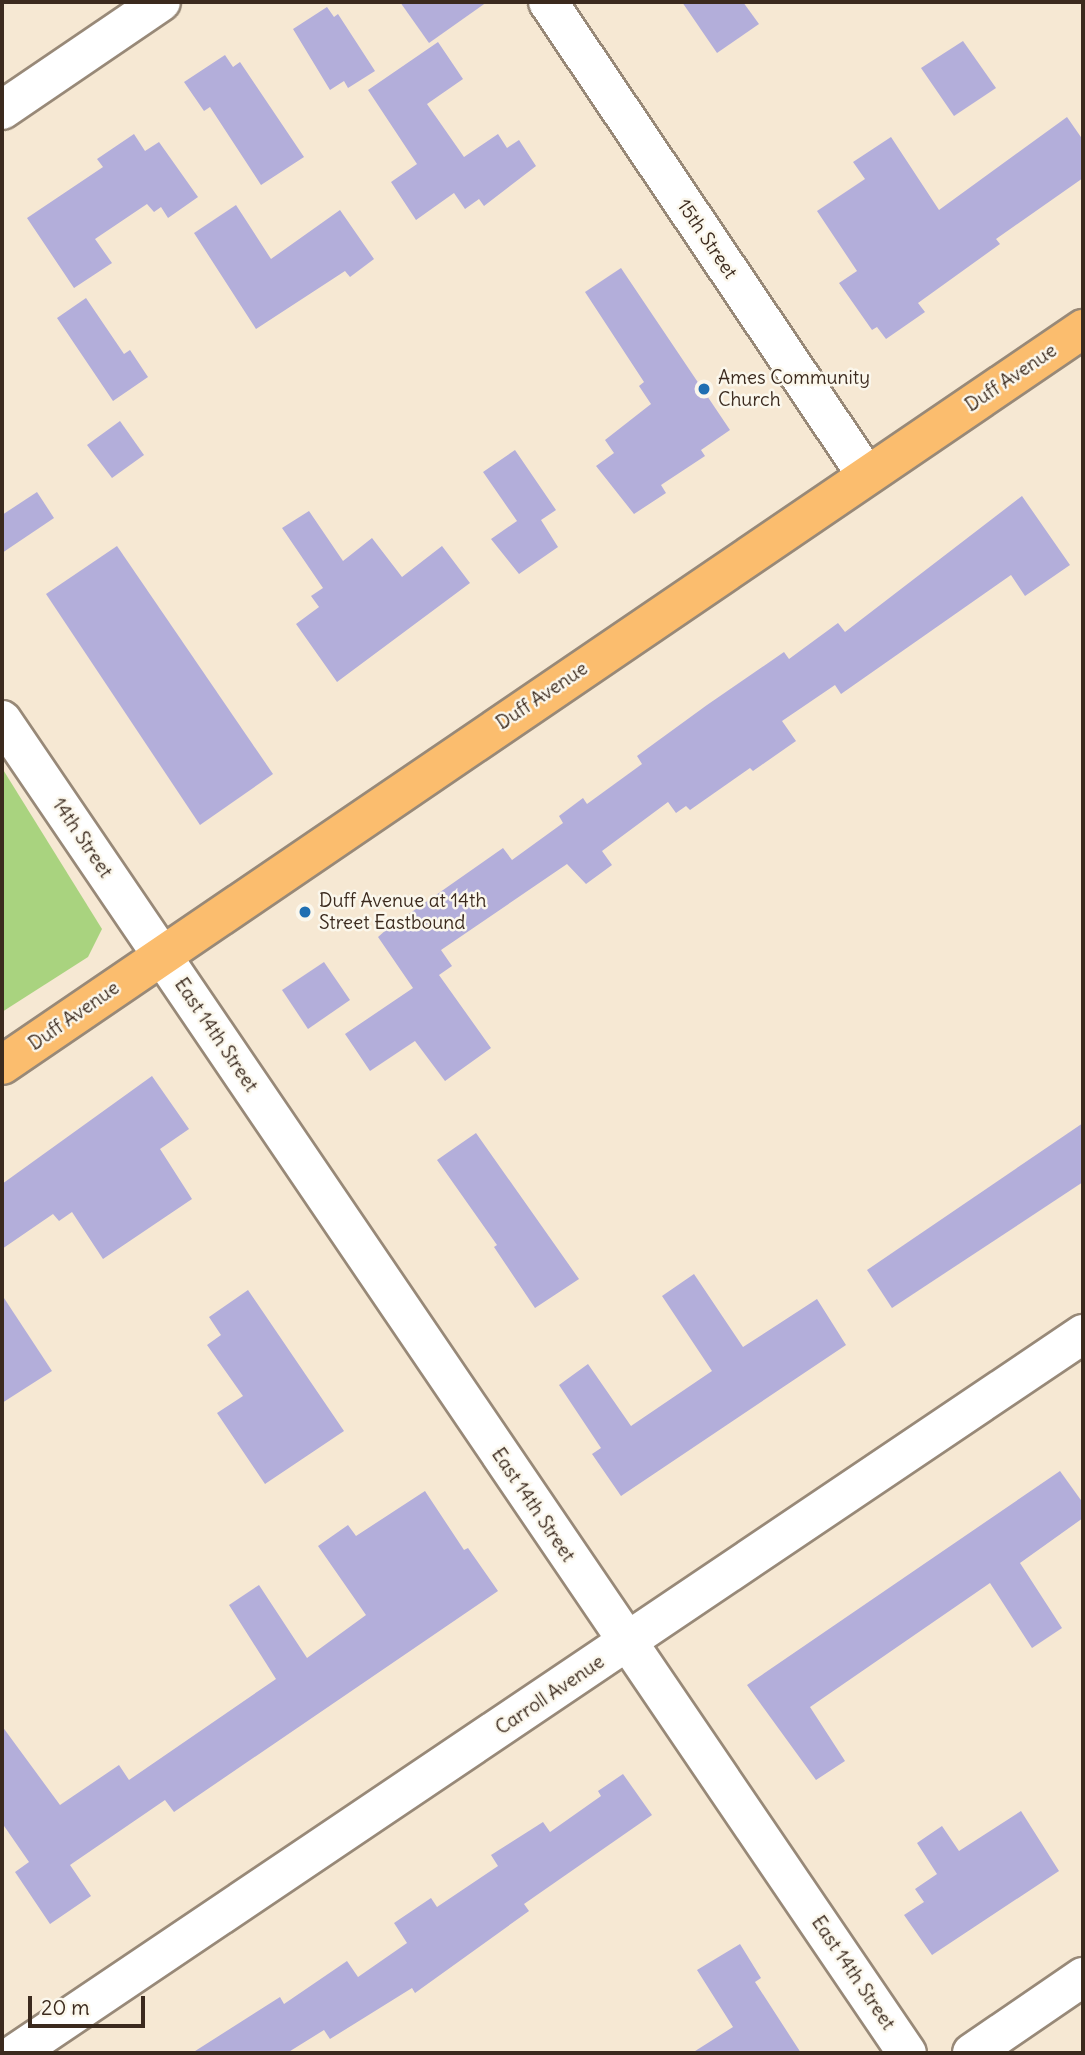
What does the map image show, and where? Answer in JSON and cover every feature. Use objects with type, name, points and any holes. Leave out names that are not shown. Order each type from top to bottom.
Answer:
[{"type":"main road","name":"Duff Avenue","points":[[2,1066],[1083,329]]},
{"type":"street","points":[[2,110],[161,2]]},
{"type":"street","name":"15th Street","points":[[548,2],[867,476]]},
{"type":"street","name":"14th Street","points":[[2,720],[162,955]]},
{"type":"street","name":"East 14th Street","points":[[162,955],[907,2053]]},
{"type":"street","name":"Carroll Avenue","points":[[16,2053],[627,1644],[1083,1334]]},
{"type":"street","points":[[972,2053],[1083,1977]]},
{"type":"green space","points":[[2,768],[102,929],[88,957],[2,1012]]},
{"type":"building","points":[[400,2],[487,2],[429,43]]},
{"type":"building","points":[[682,2],[743,2],[759,24],[717,53]]},
{"type":"building","points":[[327,7],[334,17],[338,14],[375,71],[348,88],[344,81],[330,90],[293,29]]},
{"type":"building","points":[[963,41],[996,88],[954,116],[921,68]]},
{"type":"building","points":[[438,42],[463,79],[427,104],[464,157],[498,134],[507,148],[519,140],[536,166],[484,206],[479,199],[465,209],[454,193],[416,220],[391,182],[417,164],[368,90]]},
{"type":"building","points":[[225,55],[233,67],[240,62],[304,157],[261,185],[210,107],[204,111],[184,82]]},
{"type":"building","points":[[1067,117],[1083,140],[1083,178],[996,239],[1000,244],[918,303],[925,312],[886,339],[877,327],[872,330],[839,283],[857,271],[817,211],[865,179],[853,162],[891,137],[939,210]]},
{"type":"building","points":[[134,134],[145,151],[159,142],[198,197],[168,218],[161,207],[154,212],[147,204],[95,239],[112,263],[74,288],[27,218],[103,167],[97,159]]},
{"type":"building","points":[[236,205],[271,259],[340,210],[374,259],[350,277],[345,271],[256,329],[194,233]]},
{"type":"building","points":[[621,268],[730,430],[701,450],[705,456],[661,485],[666,493],[634,514],[596,466],[614,453],[605,440],[651,404],[639,386],[644,382],[585,292]]},
{"type":"building","points":[[86,298],[124,354],[130,350],[148,377],[113,401],[57,318]]},
{"type":"building","points":[[120,421],[144,455],[112,478],[87,445]]},
{"type":"building","points":[[515,450],[556,510],[541,520],[558,547],[519,574],[491,539],[517,521],[483,472]]},
{"type":"building","points":[[37,492],[54,518],[2,553],[2,515]]},
{"type":"building","points":[[1022,496],[1070,565],[1025,596],[1011,575],[841,694],[835,685],[782,721],[796,741],[753,771],[750,768],[690,810],[686,806],[676,813],[668,802],[602,851],[612,865],[586,884],[567,864],[441,950],[452,966],[439,975],[491,1048],[445,1081],[415,1041],[370,1071],[345,1034],[413,988],[378,937],[503,848],[512,860],[563,823],[559,816],[583,798],[587,804],[642,764],[637,756],[784,652],[789,659],[838,623],[845,632]]},
{"type":"building","points":[[309,511],[343,561],[372,538],[402,577],[442,546],[470,583],[337,682],[296,624],[319,607],[311,596],[323,588],[282,528]]},
{"type":"building","points":[[117,546],[273,774],[200,825],[46,594]]},
{"type":"building","points":[[324,962],[350,1000],[308,1029],[282,990]]},
{"type":"building","points":[[152,1076],[189,1129],[160,1149],[192,1199],[103,1259],[72,1212],[59,1221],[53,1214],[2,1249],[2,1184]]},
{"type":"building","points":[[1083,1123],[1083,1182],[892,1308],[867,1270]]},
{"type":"building","points":[[476,1133],[579,1279],[535,1308],[494,1247],[497,1245],[437,1160]]},
{"type":"building","points":[[694,1274],[743,1347],[817,1299],[846,1345],[621,1496],[592,1454],[601,1448],[559,1385],[588,1364],[631,1426],[712,1371],[662,1296]]},
{"type":"building","points":[[248,1290],[344,1431],[265,1484],[217,1413],[243,1396],[207,1345],[221,1335],[209,1317]]},
{"type":"building","points":[[2,1295],[52,1371],[2,1403]]},
{"type":"building","points":[[1060,1471],[1083,1503],[1083,1518],[1020,1563],[1062,1628],[1032,1648],[990,1583],[810,1707],[845,1761],[816,1780],[747,1685]]},
{"type":"building","points":[[425,1491],[464,1550],[468,1548],[498,1591],[174,1812],[165,1800],[70,1865],[91,1896],[50,1924],[15,1872],[29,1862],[2,1823],[2,1726],[60,1805],[119,1765],[129,1780],[276,1679],[229,1605],[259,1585],[307,1658],[366,1615],[318,1546],[348,1525],[356,1536]]},
{"type":"building","points":[[623,1774],[652,1815],[524,1904],[529,1911],[415,1993],[412,1988],[330,2039],[324,2030],[287,2053],[192,2053],[280,1997],[284,2004],[347,1961],[358,1977],[407,1943],[394,1923],[431,1898],[437,1907],[498,1866],[491,1855],[543,1822],[550,1832],[601,1796],[598,1791]]},
{"type":"building","points":[[1021,1811],[1059,1871],[932,1955],[904,1915],[924,1902],[915,1889],[937,1874],[917,1843],[942,1826],[959,1851]]},
{"type":"building","points":[[740,1944],[761,1978],[755,1982],[801,2053],[692,2053],[733,2027],[697,1970]]},
{"type":"place","name":"Ames Community Church","points":[[704,389]]},
{"type":"place","name":"Duff Avenue at 14th Street Eastbound","points":[[305,912]]}]
